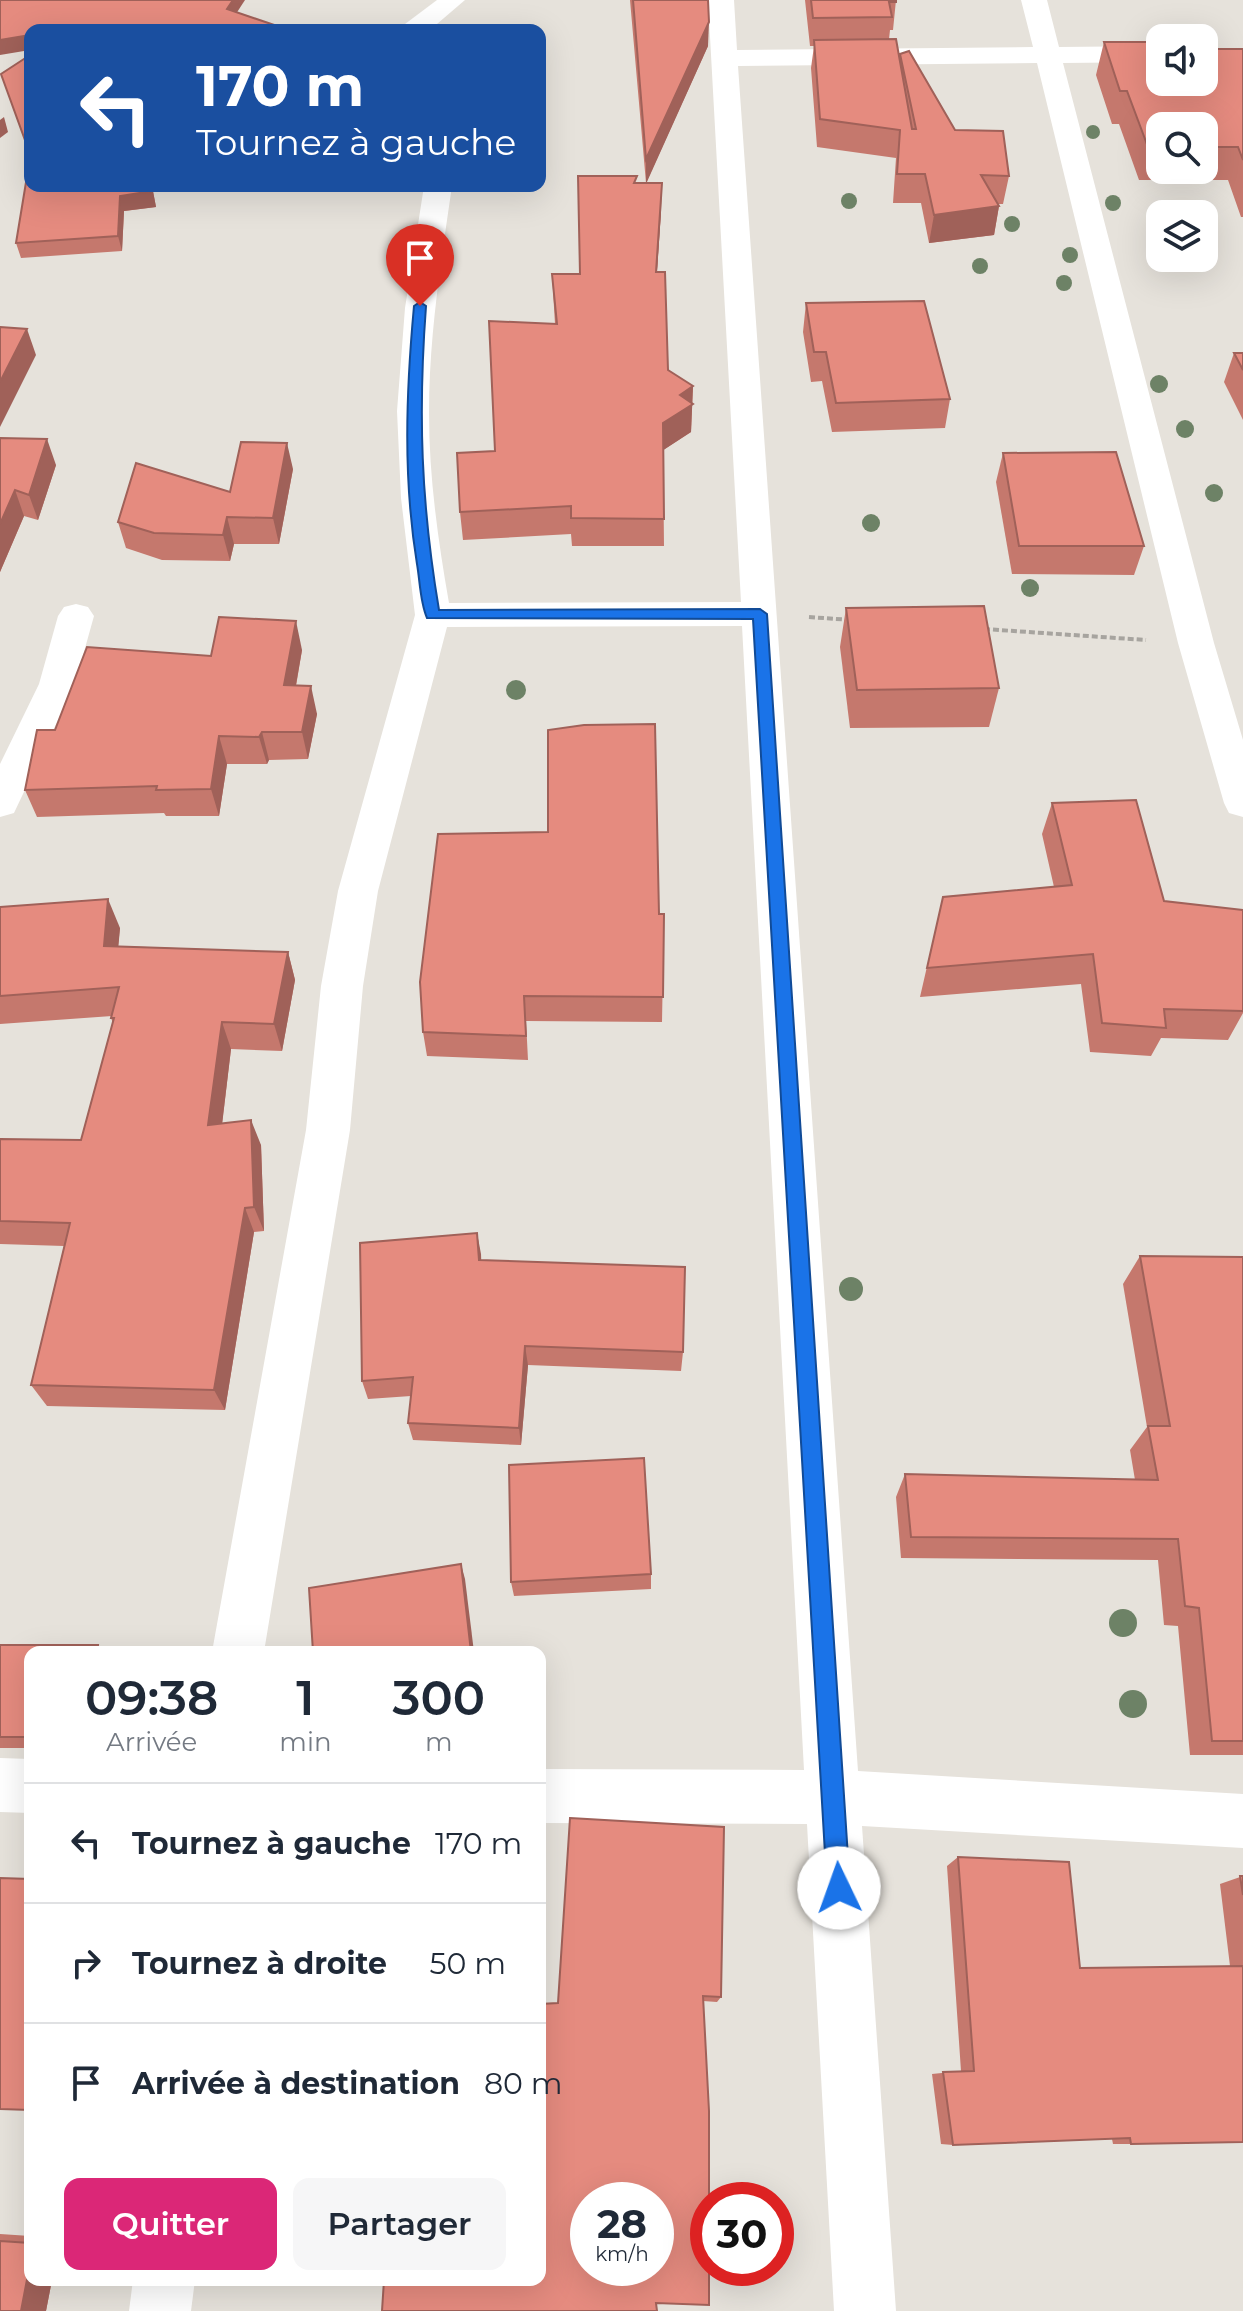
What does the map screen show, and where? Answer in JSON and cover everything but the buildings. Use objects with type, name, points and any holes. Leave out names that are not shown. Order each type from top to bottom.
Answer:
[{"type":"street","points":[[422,24],[452,0]]},
{"type":"street","points":[[721,0],[865,2311]]},
{"type":"street","points":[[1034,0],[1196,643],[1243,803]]},
{"type":"street","points":[[725,58],[1146,54]]},
{"type":"street","points":[[239,1646],[328,1130],[342,986],[358,891],[433,615],[419,533],[413,457],[414,382],[420,306],[437,192]]},
{"type":"street","points":[[433,615],[760,614]]},
{"type":"street","points":[[0,803],[57,684],[76,616]]},
{"type":"street","points":[[0,1785],[24,1786]]},
{"type":"street","points":[[546,1796],[833,1797],[1243,1821]]},
{"type":"street","points":[[160,2311],[163,2286]]},
{"type":"path","points":[[760,614],[853,620]]},
{"type":"path","points":[[978,629],[1196,643]]},
{"type":"route","points":[[420,306],[414,382],[413,457],[419,533],[433,615],[760,614],[839,1888]]}]
